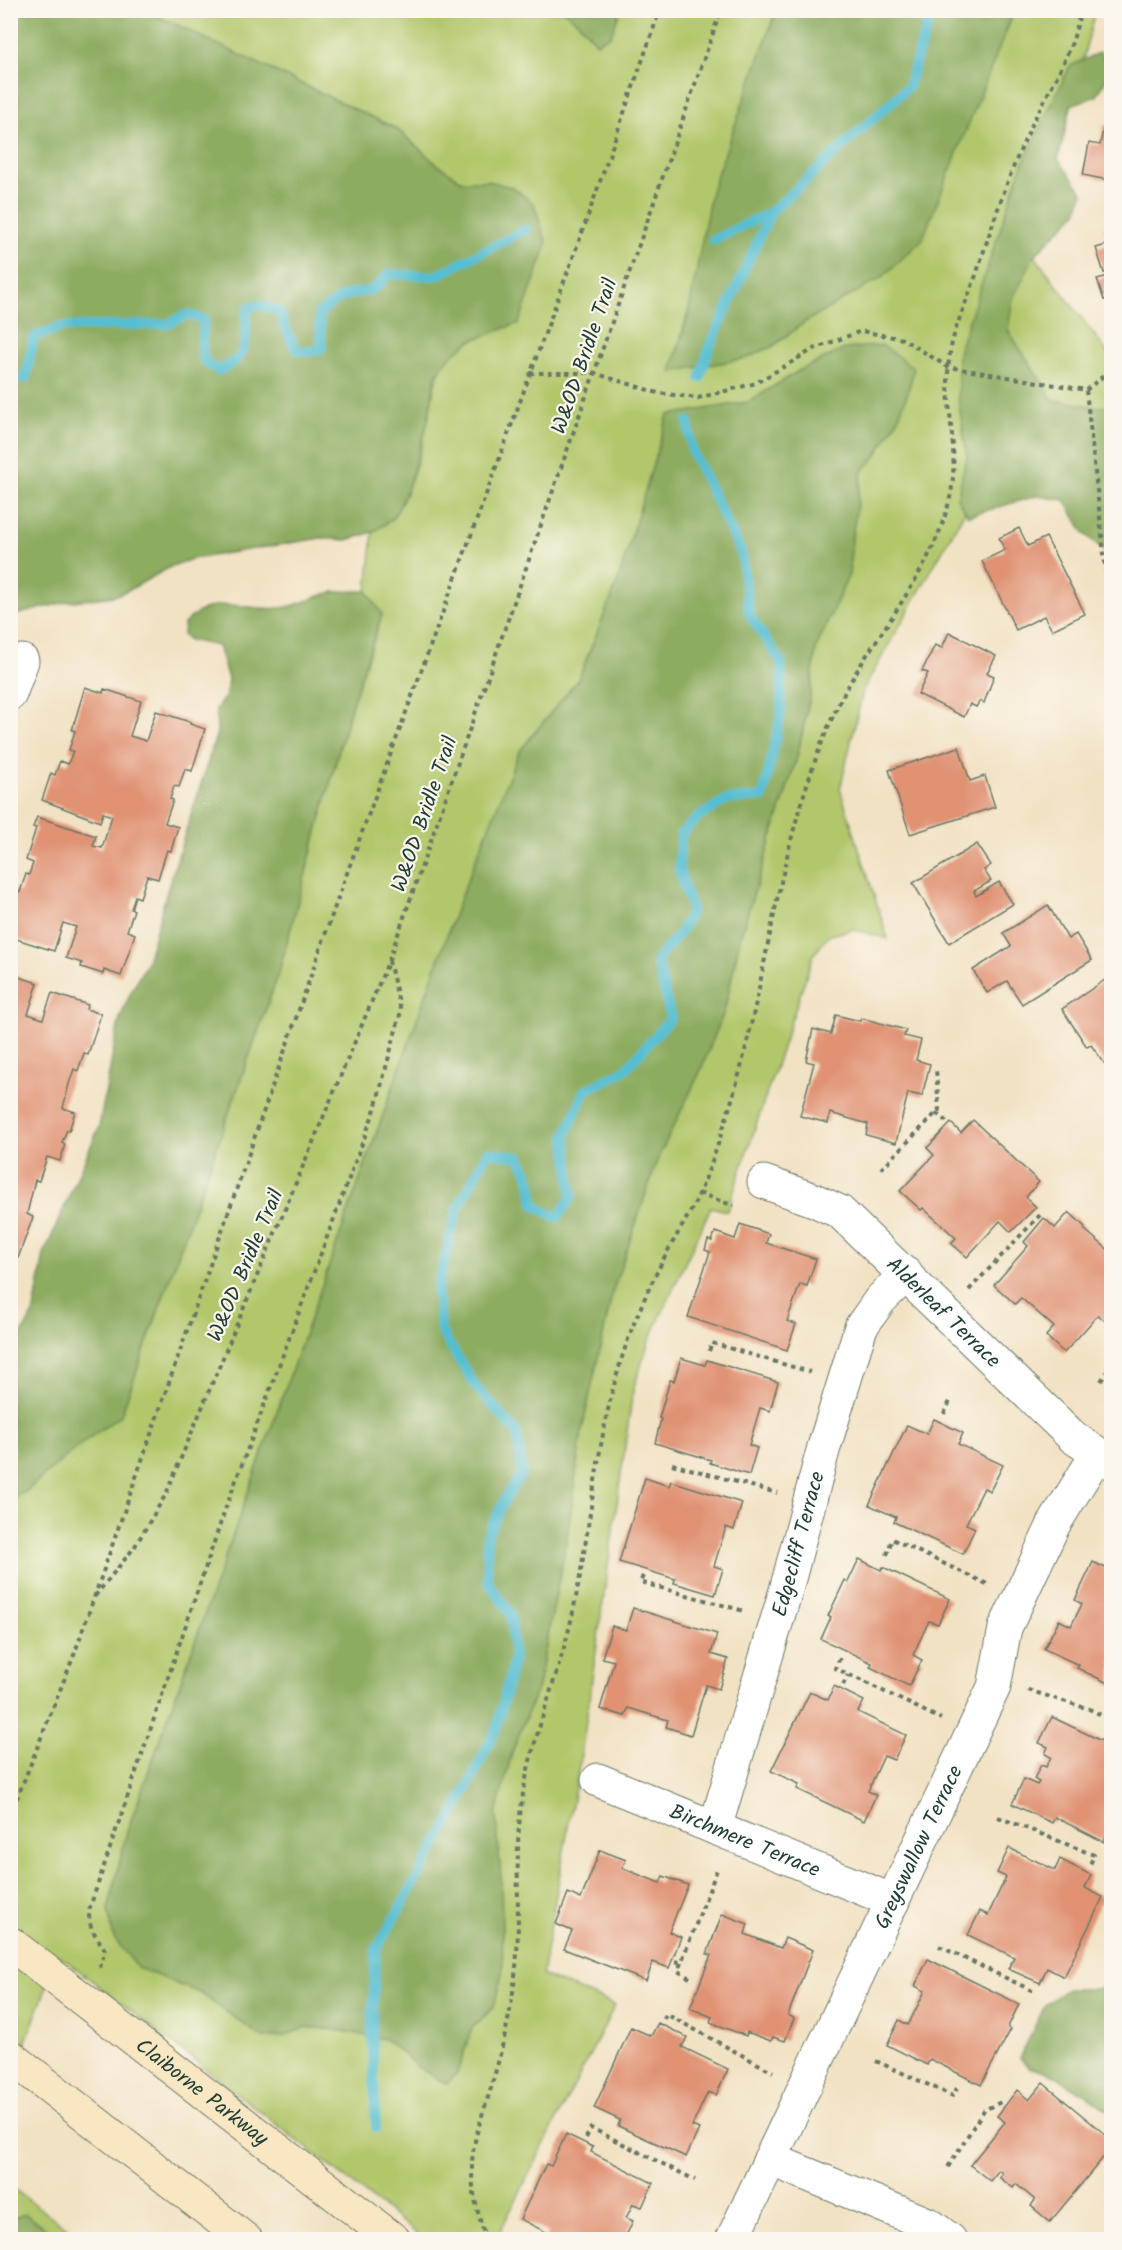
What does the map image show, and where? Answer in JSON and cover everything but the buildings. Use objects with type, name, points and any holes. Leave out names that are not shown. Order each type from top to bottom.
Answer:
[{"type":"main road","name":"Claiborne Parkway","points":[[10,1943],[394,2240]]},
{"type":"main road","points":[[10,2056],[246,2240]]},
{"type":"street","points":[[10,693],[22,661]]},
{"type":"street","name":"Alderleaf Terrace","points":[[764,1182],[840,1212],[1073,1437],[1104,1459]]},
{"type":"street","name":"Edgecliff Terrace","points":[[715,1828],[786,1590],[824,1447],[861,1327],[879,1300],[906,1274]]},
{"type":"street","name":"Greyswallow Terrace","points":[[732,2240],[994,1687],[1005,1628],[1054,1524],[1104,1459]]},
{"type":"street","name":"Birchmere Terrace","points":[[598,1780],[893,1901]]},
{"type":"street","points":[[770,2159],[930,2225],[950,2240]]},
{"type":"path","points":[[10,1816],[74,1655],[339,895],[660,10]]},
{"type":"path","name":"W&OD Bridle Trail","points":[[92,1599],[134,1548],[166,1494],[389,960],[721,10]]},
{"type":"path","points":[[486,2240],[471,2175],[473,2151],[506,2035],[515,1984],[522,1800],[530,1763],[573,1612],[606,1414],[621,1362],[642,1304],[660,1264],[699,1193],[733,1095],[752,1021],[796,822],[822,742],[856,671],[924,566],[939,533],[950,499],[955,449],[950,417],[948,367],[952,341],[979,267],[999,202],[1032,123],[1066,61],[1075,39],[1080,10]]},
{"type":"path","points":[[530,373],[594,373],[658,393],[698,398],[756,383],[814,349],[861,332],[903,339],[948,367],[1086,390],[1112,369]]},
{"type":"path","points":[[1086,390],[1112,627]]},
{"type":"path","points":[[100,1968],[105,1950],[91,1928],[88,1918],[90,1907],[226,1507],[375,1109],[401,1011],[389,960]]},
{"type":"path","points":[[881,1169],[939,1110],[936,1069]]},
{"type":"path","points":[[936,1113],[947,1122]]},
{"type":"path","points":[[699,1193],[734,1206]]},
{"type":"path","points":[[969,1290],[1040,1215]]},
{"type":"path","points":[[710,1351],[712,1343],[814,1374]]},
{"type":"path","points":[[1101,1381],[1112,1364]]},
{"type":"path","points":[[944,1414],[951,1399]]},
{"type":"path","points":[[672,1464],[781,1494]]},
{"type":"path","points":[[887,1556],[892,1539],[990,1586]]},
{"type":"path","points":[[644,1576],[640,1582],[748,1612]]},
{"type":"path","points":[[840,1658],[835,1668],[945,1720]]},
{"type":"path","points":[[843,1685],[848,1675]]},
{"type":"path","points":[[1024,1689],[1089,1709],[1112,1720]]},
{"type":"path","points":[[998,1817],[1094,1856],[1089,1866]]},
{"type":"path","points":[[690,1978],[678,1971],[721,1861]]},
{"type":"path","points":[[939,1946],[1031,1990],[1033,1986]]},
{"type":"path","points":[[675,1961],[681,1963]]},
{"type":"path","points":[[664,2019],[666,2014],[777,2073]]},
{"type":"path","points":[[876,2061],[953,2096],[957,2088]]},
{"type":"path","points":[[948,2167],[984,2110],[1001,2102]]},
{"type":"path","points":[[586,2138],[591,2128],[695,2180]]},
{"type":"green space","points":[[11,10],[147,11],[397,129],[434,162],[462,181],[489,181],[514,188],[534,204],[547,244],[519,323],[470,341],[450,357],[436,375],[428,421],[408,487],[392,519],[373,532],[347,540],[321,538],[192,559],[172,566],[114,596],[66,602],[11,616]]},
{"type":"green space","points":[[147,11],[564,11],[578,22],[597,43],[611,34],[620,11],[776,11],[764,44],[671,372],[773,346],[805,322],[1005,35],[1014,11],[1095,11],[1034,255],[1111,357],[1111,470],[981,483],[863,690],[840,789],[888,939],[853,929],[828,936],[813,956],[727,1211],[711,1207],[649,1341],[633,1390],[583,1743],[542,1975],[615,2005],[496,2239],[424,2239],[59,1955],[11,2080],[11,1504],[18,1495],[25,1492],[77,1447],[121,1415],[278,975],[349,713],[382,615],[367,591],[373,532],[392,518],[403,499],[423,441],[434,386],[444,365],[455,352],[469,342],[510,326],[489,181],[462,182],[434,162],[397,129]],"holes":[[[800,370],[908,392],[897,421],[876,456],[862,471],[849,574],[816,648],[810,697],[797,757],[741,934],[724,1012],[699,1074],[658,1158],[613,1290],[582,1429],[568,1532],[538,1686],[512,1752],[496,1814],[501,1881],[494,2007],[472,2028],[457,2073],[419,2068],[386,2039],[337,2030],[306,2027],[263,2038],[200,1993],[175,1983],[108,1911],[127,1832],[460,899],[519,752],[579,678],[618,581],[668,416],[749,402]]]},
{"type":"green space","points":[[564,11],[620,11],[611,35],[597,43],[578,22]]},
{"type":"green space","points":[[776,11],[1014,11],[922,240],[881,278],[805,322],[773,346],[747,358],[671,372],[688,316],[711,192]]},
{"type":"green space","points":[[1100,52],[1111,71],[1097,96],[1071,105],[1058,159],[1083,193],[1077,212],[1034,256],[1013,298],[1008,330],[1053,400],[1098,407],[1111,406],[1112,548],[1109,555],[1084,533],[1065,500],[1036,496],[968,516],[957,498],[967,456],[958,398],[958,353],[1022,165],[1070,66]]},
{"type":"green space","points":[[882,345],[914,368],[908,392],[897,421],[876,456],[862,471],[849,574],[816,648],[810,697],[797,757],[741,934],[724,1012],[699,1074],[658,1158],[613,1290],[582,1429],[568,1532],[538,1686],[512,1752],[496,1814],[501,1881],[503,1969],[494,2007],[472,2028],[457,2073],[447,2084],[419,2068],[385,2039],[306,2027],[285,2036],[263,2038],[200,1993],[138,1968],[114,1939],[108,1911],[127,1832],[460,899],[519,752],[579,678],[618,581],[668,415],[749,402],[800,370],[845,349]]},
{"type":"green space","points":[[367,591],[382,614],[349,713],[278,975],[121,1415],[77,1447],[25,1492],[18,1495],[11,1504],[11,1355],[34,1311],[44,1254],[99,1127],[119,1021],[147,962],[217,733],[216,709],[226,696],[228,679],[218,646],[189,640],[183,635],[184,624],[196,614],[218,605],[280,608],[334,592]]},
{"type":"green space","points":[[1111,1981],[1111,2112],[1058,2077],[1029,2067],[1020,2058],[1045,2005],[1067,1989],[1097,1989]]},
{"type":"green space","points":[[11,2187],[82,2239],[11,2239]]},
{"type":"green space","points":[[25,2214],[62,2239],[11,2239],[11,2219]]},
{"type":"waterway","points":[[700,378],[710,346],[771,212],[908,87],[932,10]]},
{"type":"waterway","points":[[713,240],[771,212]]},
{"type":"waterway","points":[[10,377],[26,378],[34,337],[60,327],[168,324],[188,314],[204,320],[202,344],[204,361],[219,371],[232,363],[243,351],[249,307],[260,305],[279,311],[297,350],[310,352],[322,348],[319,313],[340,299],[351,294],[372,290],[388,274],[436,276],[527,229]]},
{"type":"waterway","points":[[376,2128],[372,2028],[376,1950],[456,1810],[496,1730],[514,1658],[511,1615],[488,1581],[487,1536],[504,1501],[522,1473],[517,1433],[476,1387],[441,1331],[437,1289],[458,1208],[488,1152],[520,1157],[531,1180],[534,1205],[557,1218],[572,1197],[566,1135],[585,1091],[625,1070],[671,1018],[657,960],[679,934],[692,911],[679,869],[681,834],[700,816],[726,800],[763,797],[781,714],[782,663],[750,616],[741,552],[692,451],[688,421]]}]
